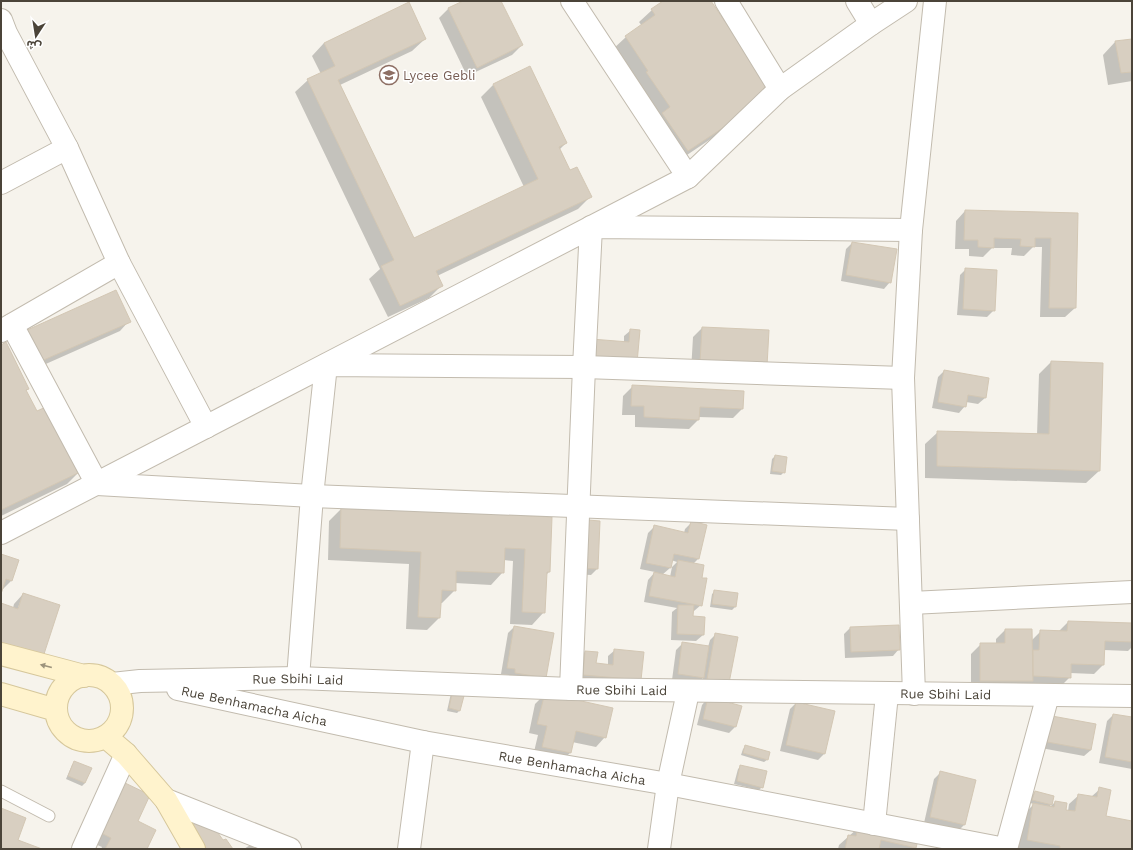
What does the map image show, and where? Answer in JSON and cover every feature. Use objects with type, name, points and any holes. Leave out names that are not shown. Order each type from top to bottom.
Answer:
[{"type":"main road","points":[[1,654],[84,676]]},
{"type":"main road","points":[[84,676],[94,676],[112,684],[118,692],[122,702],[120,722],[114,730],[106,737],[96,741],[84,741],[74,738],[64,731],[58,721],[56,710],[57,701],[63,688],[75,678],[84,676]]},
{"type":"main road","points":[[1,694],[56,710]]},
{"type":"main road","points":[[106,737],[126,754],[166,800],[194,849]]},
{"type":"street","points":[[572,1],[688,177]]},
{"type":"street","points":[[726,1],[780,88]]},
{"type":"street","points":[[857,1],[871,24]]},
{"type":"street","points":[[1,533],[688,177],[780,88],[906,1]]},
{"type":"street","points":[[914,694],[903,378],[911,230],[935,1]]},
{"type":"street","points":[[3,29],[67,148],[119,263],[206,427]]},
{"type":"street","points":[[1,183],[67,148]]},
{"type":"street","points":[[591,227],[911,230]]},
{"type":"street","points":[[571,689],[591,227]]},
{"type":"street","points":[[97,484],[7,328],[119,263]]},
{"type":"street","points":[[326,365],[584,367],[903,378]]},
{"type":"street","points":[[298,678],[312,496],[326,365]]},
{"type":"street","points":[[97,484],[312,496],[908,519]]},
{"type":"street","points":[[911,603],[1132,592]]},
{"type":"street","name":"Rue Sbihi Laid","points":[[112,684],[140,681],[298,678],[688,692],[1132,696]]},
{"type":"street","name":"Rue Benhamacha Aicha","points":[[140,681],[423,742],[668,784],[1006,849]]},
{"type":"street","points":[[660,849],[668,784],[688,692]]},
{"type":"street","points":[[874,824],[887,694]]},
{"type":"street","points":[[1006,849],[1048,695]]},
{"type":"street","points":[[409,849],[423,742]]},
{"type":"street","points":[[83,849],[126,754]]},
{"type":"street","points":[[166,800],[290,849]]},
{"type":"lane","points":[[1,790],[49,816]]},
{"type":"building","points":[[463,1],[501,1],[523,45],[477,68],[448,8]]},
{"type":"building","points":[[663,1],[711,1],[774,94],[688,151],[662,113],[670,107],[646,72],[648,71],[625,36],[655,15],[651,9]]},
{"type":"building","points":[[409,2],[426,39],[338,80],[414,238],[538,179],[493,84],[530,66],[567,143],[559,147],[570,170],[577,167],[592,197],[436,271],[443,286],[400,306],[381,266],[394,260],[307,79],[335,66],[324,43]]},
{"type":"building","points":[[1132,39],[1132,72],[1121,73],[1115,41]]},
{"type":"building","points":[[965,210],[1078,213],[1076,308],[1049,308],[1051,238],[1035,238],[1035,247],[1020,246],[1021,239],[994,238],[994,248],[978,247],[978,240],[964,240]]},
{"type":"building","points":[[852,242],[897,249],[891,283],[846,275]]},
{"type":"building","points":[[965,268],[997,270],[995,311],[963,309]]},
{"type":"building","points":[[116,290],[131,322],[39,362],[25,331]]},
{"type":"building","points":[[702,327],[769,330],[767,366],[700,362]]},
{"type":"building","points":[[630,329],[640,330],[637,363],[589,359],[591,339],[629,342]]},
{"type":"building","points":[[6,342],[29,389],[26,390],[37,411],[48,406],[80,472],[1,510],[1,345]]},
{"type":"building","points":[[1051,361],[1103,363],[1100,471],[937,466],[937,431],[1049,434]]},
{"type":"building","points":[[944,370],[989,378],[986,398],[968,395],[966,407],[938,402]]},
{"type":"building","points":[[632,385],[744,391],[743,409],[700,407],[699,420],[644,417],[644,406],[631,406]]},
{"type":"building","points":[[775,455],[787,457],[785,473],[772,471]]},
{"type":"building","points":[[341,507],[552,517],[550,572],[547,572],[545,613],[522,612],[525,549],[505,548],[504,573],[456,571],[456,591],[442,590],[440,618],[418,617],[421,552],[340,548]]},
{"type":"building","points":[[576,519],[600,521],[598,569],[574,568]]},
{"type":"building","points":[[691,521],[707,525],[699,559],[674,554],[671,568],[646,563],[654,525],[688,533]]},
{"type":"building","points":[[1,554],[19,560],[12,581],[6,579],[1,594]]},
{"type":"building","points":[[678,560],[704,565],[702,578],[707,578],[702,606],[649,596],[654,572],[675,577]]},
{"type":"building","points":[[714,590],[738,593],[736,607],[712,604]]},
{"type":"building","points":[[23,593],[60,605],[43,657],[1,643],[1,603],[18,609]]},
{"type":"building","points":[[678,605],[694,605],[693,616],[705,617],[704,635],[677,634]]},
{"type":"building","points":[[1068,621],[1132,623],[1132,642],[1105,641],[1104,665],[1071,664],[1071,678],[1033,676],[1033,650],[1039,650],[1040,630],[1067,631]]},
{"type":"building","points":[[899,625],[900,650],[851,652],[850,627]]},
{"type":"building","points":[[514,626],[554,633],[546,678],[515,673],[515,669],[507,668]]},
{"type":"building","points":[[1005,629],[1032,629],[1033,681],[980,681],[980,643],[1005,643]]},
{"type":"building","points":[[715,633],[738,637],[729,683],[707,679]]},
{"type":"building","points":[[682,642],[709,646],[704,678],[678,674]]},
{"type":"building","points":[[614,649],[644,652],[641,680],[583,675],[585,651],[598,652],[596,663],[613,665]]},
{"type":"building","points":[[453,689],[465,692],[460,711],[449,708]]},
{"type":"building","points":[[545,693],[613,708],[606,738],[576,731],[571,753],[542,747],[547,726],[537,724]]},
{"type":"building","points":[[708,697],[742,706],[736,727],[703,719]]},
{"type":"building","points":[[796,702],[835,711],[825,754],[786,745]]},
{"type":"building","points":[[1113,714],[1132,717],[1132,762],[1105,757]]},
{"type":"building","points":[[1052,716],[1096,724],[1091,750],[1047,742]]},
{"type":"building","points":[[745,745],[770,752],[768,760],[743,753]]},
{"type":"building","points":[[74,761],[92,768],[85,783],[68,776]]},
{"type":"building","points":[[740,765],[767,771],[763,788],[737,781]]},
{"type":"building","points":[[940,771],[976,780],[965,825],[930,817]]},
{"type":"building","points":[[123,782],[150,795],[138,821],[156,830],[147,849],[105,849],[111,838],[99,832]]},
{"type":"building","points":[[1099,787],[1111,790],[1106,816],[1132,821],[1132,849],[1060,849],[1060,846],[1027,840],[1033,803],[1054,807],[1055,801],[1067,803],[1066,810],[1075,811],[1078,794],[1097,797]]},
{"type":"building","points":[[1035,791],[1054,796],[1052,805],[1032,800]]},
{"type":"building","points":[[1,808],[26,818],[18,840],[42,849],[1,849]]},
{"type":"building","points":[[206,816],[223,840],[226,839],[233,849],[203,849],[189,828]]},
{"type":"building","points":[[858,827],[918,840],[916,848],[881,840],[879,849],[845,849],[848,835],[856,836]]},
{"type":"place","name":"Lycee Gebli","points":[[389,75]]}]
